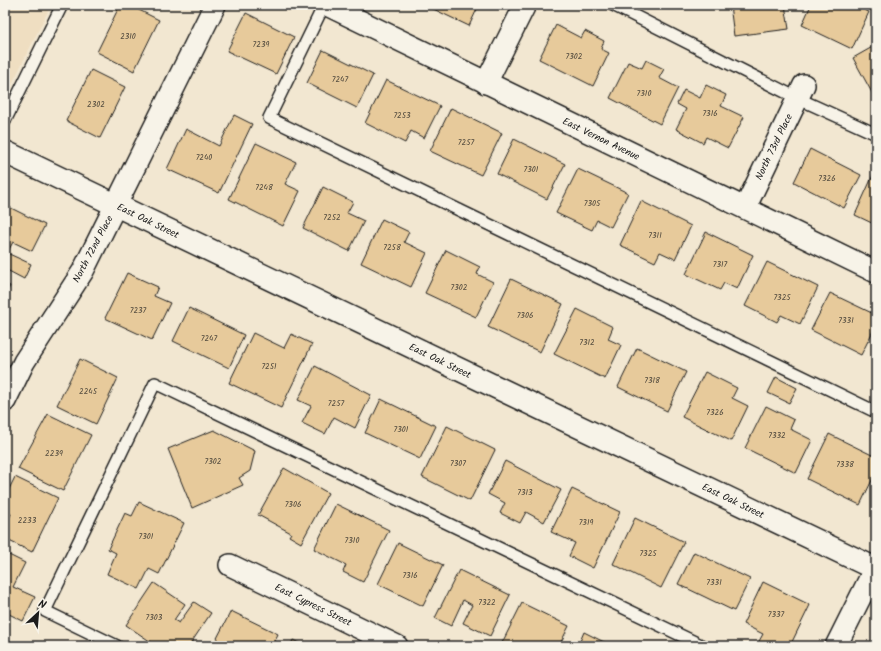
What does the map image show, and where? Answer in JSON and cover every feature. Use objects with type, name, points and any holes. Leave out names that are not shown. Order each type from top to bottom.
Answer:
[{"type":"street","name":"North 72nd Place","points":[[5,401],[24,362],[83,271],[215,5]]},
{"type":"street","name":"East Vernon Avenue","points":[[325,5],[876,272]]},
{"type":"street","points":[[486,83],[525,5]]},
{"type":"street","name":"North 73rd Place","points":[[744,208],[801,91]]},
{"type":"street","name":"East Oak Street","points":[[5,152],[876,568]]},
{"type":"street","name":"East Cypress Street","points":[[230,565],[397,646]]},
{"type":"street","points":[[836,646],[876,568]]},
{"type":"lane","points":[[5,121],[62,5]]},
{"type":"lane","points":[[325,5],[269,118],[876,412]]},
{"type":"lane","points":[[613,5],[801,91],[876,134]]},
{"type":"lane","points":[[117,646],[45,611],[155,383],[703,646]]},
{"type":"shaded area","points":[[5,5],[51,5],[5,98]]},
{"type":"building","points":[[120,5],[129,5],[159,20],[134,71],[97,52]]},
{"type":"building","points":[[425,5],[479,5],[469,26]]},
{"type":"building","points":[[730,5],[785,5],[789,29],[734,36]]},
{"type":"building","points":[[811,5],[854,5],[869,12],[852,49],[802,25]]},
{"type":"building","points":[[246,13],[294,37],[276,74],[227,51]]},
{"type":"building","points":[[556,25],[581,38],[585,31],[604,41],[601,49],[609,53],[593,86],[539,59]]},
{"type":"building","points":[[876,45],[876,100],[853,58]]},
{"type":"building","points":[[323,50],[373,75],[357,108],[307,83]]},
{"type":"building","points":[[5,53],[9,56],[5,64]]},
{"type":"building","points":[[646,60],[664,69],[659,78],[678,88],[660,124],[610,98],[628,62],[642,68]]},
{"type":"building","points":[[91,70],[125,87],[100,138],[66,121]]},
{"type":"building","points":[[386,80],[440,106],[424,138],[411,131],[405,143],[365,123]]},
{"type":"building","points":[[706,85],[726,95],[721,106],[744,117],[728,148],[706,137],[703,143],[676,129],[686,109],[677,104],[684,90],[700,98]]},
{"type":"building","points":[[451,108],[502,133],[481,175],[430,151]]},
{"type":"building","points":[[234,115],[252,124],[219,193],[167,169],[186,129],[219,146]]},
{"type":"building","points":[[514,139],[565,164],[547,199],[497,174]]},
{"type":"building","points":[[256,143],[296,162],[285,184],[300,191],[283,226],[229,199]]},
{"type":"building","points":[[810,149],[861,175],[844,208],[794,182]]},
{"type":"building","points":[[578,169],[628,193],[611,227],[597,220],[592,230],[556,213]]},
{"type":"building","points":[[874,173],[876,174],[876,225],[855,215]]},
{"type":"building","points":[[323,187],[353,202],[347,213],[364,221],[349,251],[303,228]]},
{"type":"building","points":[[641,201],[691,226],[675,259],[660,252],[655,262],[620,245]]},
{"type":"building","points":[[5,205],[45,225],[32,251],[13,242],[7,253],[31,264],[24,279],[5,269]]},
{"type":"building","points":[[382,219],[409,232],[404,242],[427,253],[411,287],[361,263]]},
{"type":"building","points":[[706,232],[753,255],[737,289],[724,283],[720,290],[686,274]]},
{"type":"building","points":[[446,250],[480,267],[477,274],[493,282],[476,317],[425,293]]},
{"type":"building","points":[[767,262],[818,287],[800,324],[781,315],[777,322],[745,306]]},
{"type":"building","points":[[127,273],[158,287],[154,296],[170,303],[152,340],[105,318]]},
{"type":"building","points":[[511,279],[563,304],[540,352],[488,327]]},
{"type":"building","points":[[5,284],[10,286],[5,296]]},
{"type":"building","points":[[830,293],[876,315],[876,325],[861,355],[811,330]]},
{"type":"building","points":[[189,308],[244,335],[229,368],[173,341]]},
{"type":"building","points":[[577,309],[613,327],[608,339],[621,345],[605,379],[554,354]]},
{"type":"building","points":[[253,333],[284,348],[291,334],[312,344],[281,408],[229,383]]},
{"type":"building","points":[[637,348],[686,372],[667,411],[618,387]]},
{"type":"building","points":[[80,359],[118,378],[96,424],[57,405]]},
{"type":"building","points":[[315,366],[371,395],[355,428],[334,417],[325,434],[302,423],[311,406],[298,400]]},
{"type":"building","points":[[705,372],[737,388],[732,398],[748,406],[731,441],[682,417]]},
{"type":"building","points":[[776,377],[797,388],[789,403],[768,393]]},
{"type":"building","points":[[381,399],[436,426],[420,459],[365,433]]},
{"type":"building","points":[[766,406],[794,420],[790,429],[812,440],[796,473],[745,448]]},
{"type":"building","points":[[48,414],[91,435],[63,491],[18,469]]},
{"type":"building","points":[[447,426],[495,450],[470,501],[422,477]]},
{"type":"building","points":[[214,430],[255,451],[250,471],[239,478],[243,485],[192,508],[168,449]]},
{"type":"building","points":[[829,434],[876,457],[876,472],[860,505],[807,479]]},
{"type":"building","points":[[505,461],[561,490],[544,522],[526,512],[520,523],[500,513],[505,503],[488,494]]},
{"type":"building","points":[[284,468],[328,493],[301,543],[289,536],[291,533],[258,515]]},
{"type":"building","points":[[15,477],[58,498],[32,552],[5,539],[5,527],[11,514],[5,511],[5,497]]},
{"type":"building","points":[[572,489],[620,512],[593,568],[569,556],[575,543],[551,532]]},
{"type":"building","points":[[139,502],[184,523],[159,574],[149,569],[139,589],[107,574],[116,553],[108,549],[125,513],[132,516]]},
{"type":"building","points":[[336,504],[389,530],[363,582],[343,572],[346,565],[314,549]]},
{"type":"building","points":[[635,518],[684,542],[661,588],[613,564]]},
{"type":"building","points":[[398,543],[443,565],[423,606],[378,584]]},
{"type":"building","points":[[694,552],[750,579],[734,611],[678,584]]},
{"type":"building","points":[[5,553],[25,563],[13,587],[35,597],[23,621],[5,612]]},
{"type":"building","points":[[459,570],[510,595],[490,636],[463,623],[472,605],[463,600],[451,626],[435,618]]},
{"type":"building","points":[[763,582],[810,605],[790,646],[764,646],[758,643],[763,634],[743,624]]},
{"type":"building","points":[[154,583],[185,604],[174,620],[179,623],[194,602],[211,613],[189,646],[157,646],[126,625]]},
{"type":"building","points":[[522,603],[569,626],[559,646],[501,645]]},
{"type":"building","points":[[231,611],[278,634],[272,646],[213,646]]},
{"type":"building","points":[[584,632],[612,646],[578,646]]},
{"type":"building","points":[[293,640],[305,646],[290,646]]}]
